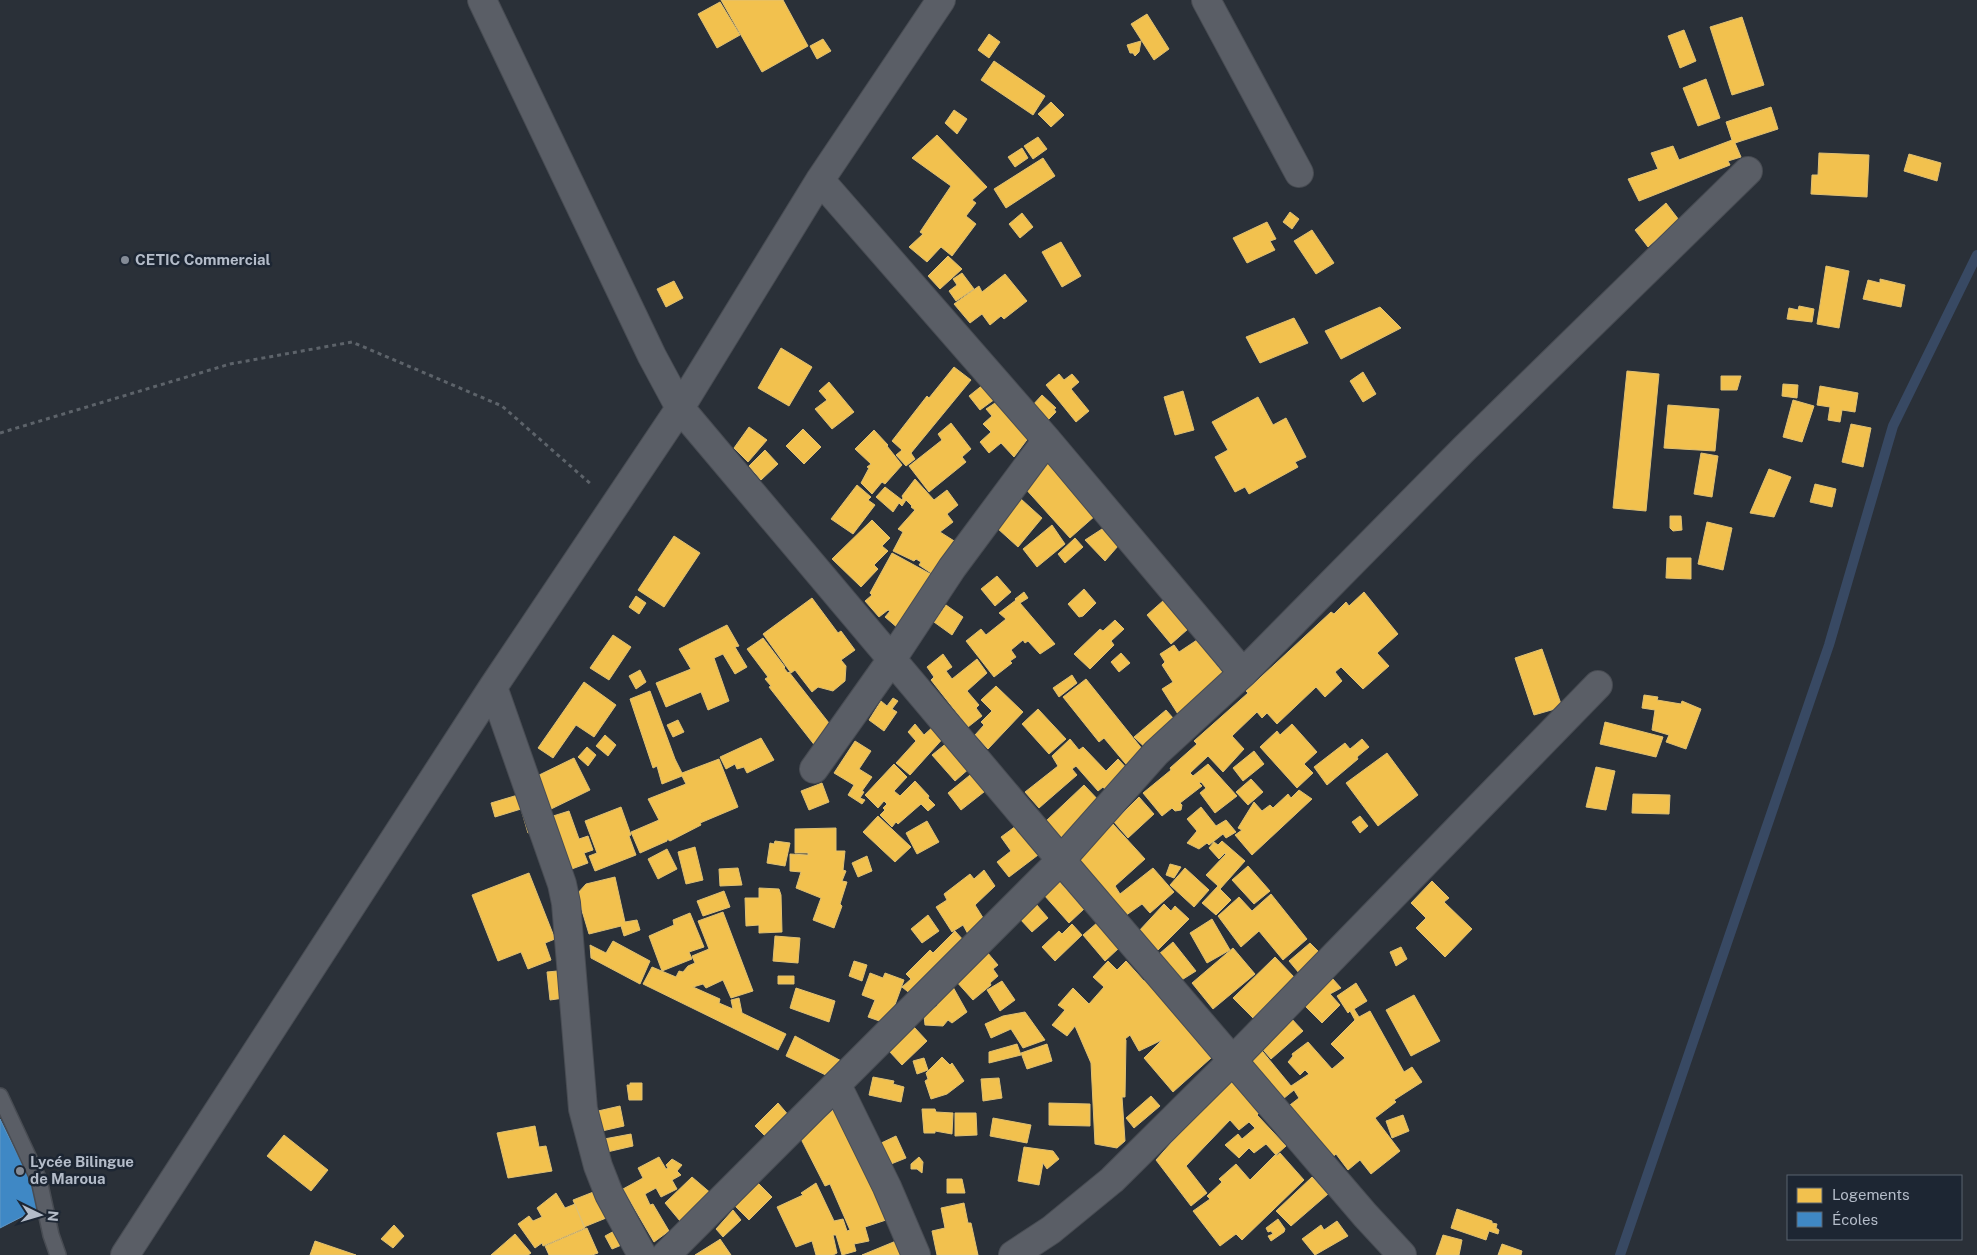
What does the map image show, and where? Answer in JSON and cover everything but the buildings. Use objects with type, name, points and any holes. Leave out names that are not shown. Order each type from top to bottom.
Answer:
[{"type":"street","points":[[482,0],[652,356],[680,408],[1061,860],[1365,1215],[1402,1255]]},
{"type":"street","points":[[125,1255],[493,687],[680,408],[820,180],[941,0]]},
{"type":"street","points":[[1206,0],[1299,173]]},
{"type":"street","points":[[666,1255],[1061,860],[1156,753],[1243,673],[1465,448],[1748,171]]},
{"type":"street","points":[[820,180],[1047,440],[1243,673]]},
{"type":"street","points":[[814,768],[892,659],[952,568],[1047,440]]},
{"type":"street","points":[[1013,1255],[1051,1230],[1112,1180],[1233,1060],[1598,685]]},
{"type":"street","points":[[493,687],[562,884],[566,903],[583,1110],[590,1139],[608,1194],[642,1255]]},
{"type":"street","points":[[837,1085],[887,1187],[916,1255]]},
{"type":"lane","points":[[0,1096],[39,1180],[51,1235],[58,1255]]},
{"type":"path","points":[[0,433],[230,364],[352,342],[502,406],[615,505]]},
{"type":"waterway","points":[[1620,1255],[1829,645],[1893,426],[1977,255]]},
{"type":"place","name":"CETIC Commercial","points":[[125,260]]},
{"type":"place","name":"Lycée Bilingue de Maroua","points":[[20,1171]]}]
